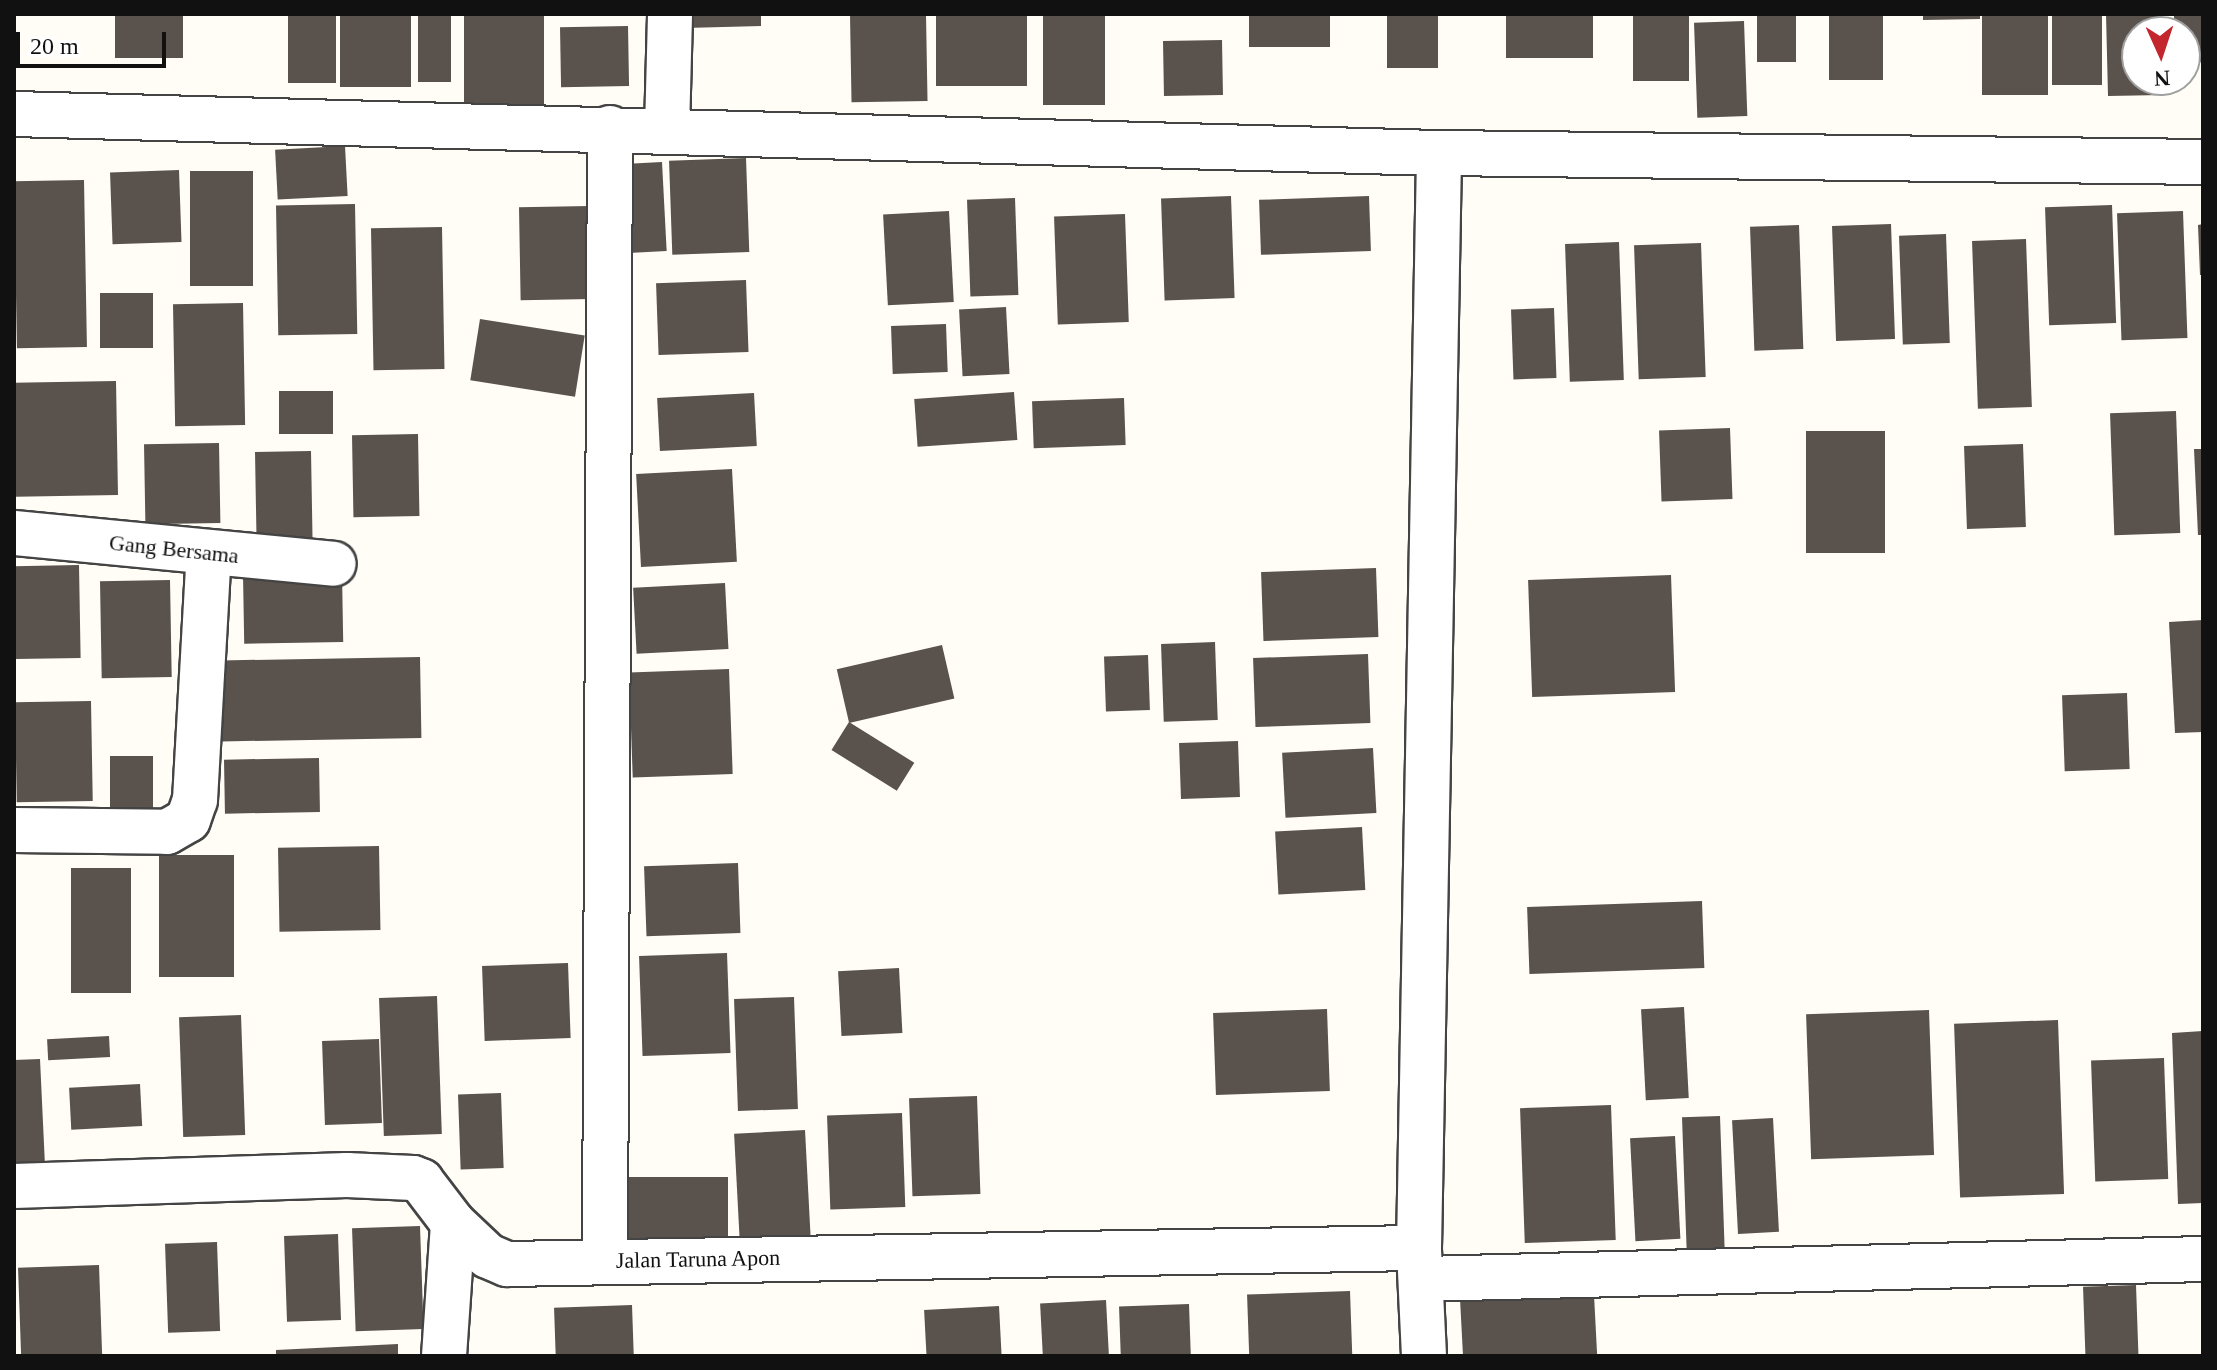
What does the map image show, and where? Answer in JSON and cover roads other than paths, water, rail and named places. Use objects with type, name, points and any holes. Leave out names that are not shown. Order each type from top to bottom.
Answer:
[{"type":"street","points":[[667,130],[670,14]]},
{"type":"street","points":[[14,114],[1439,153],[2203,162]]},
{"type":"street","points":[[605,1261],[610,128]]},
{"type":"street","points":[[1424,1356],[1421,1264],[1439,153]]},
{"type":"street","name":"Gang Bersama","points":[[14,533],[334,564]]},
{"type":"street","points":[[14,830],[167,832],[188,820],[195,800],[209,553]]},
{"type":"street","name":"Jalan Taruna Apon","points":[[14,1186],[347,1175],[413,1178],[426,1187],[453,1223],[488,1256],[507,1264],[605,1261],[1421,1264],[2203,1259]]},
{"type":"street","points":[[444,1356],[453,1223]]}]
